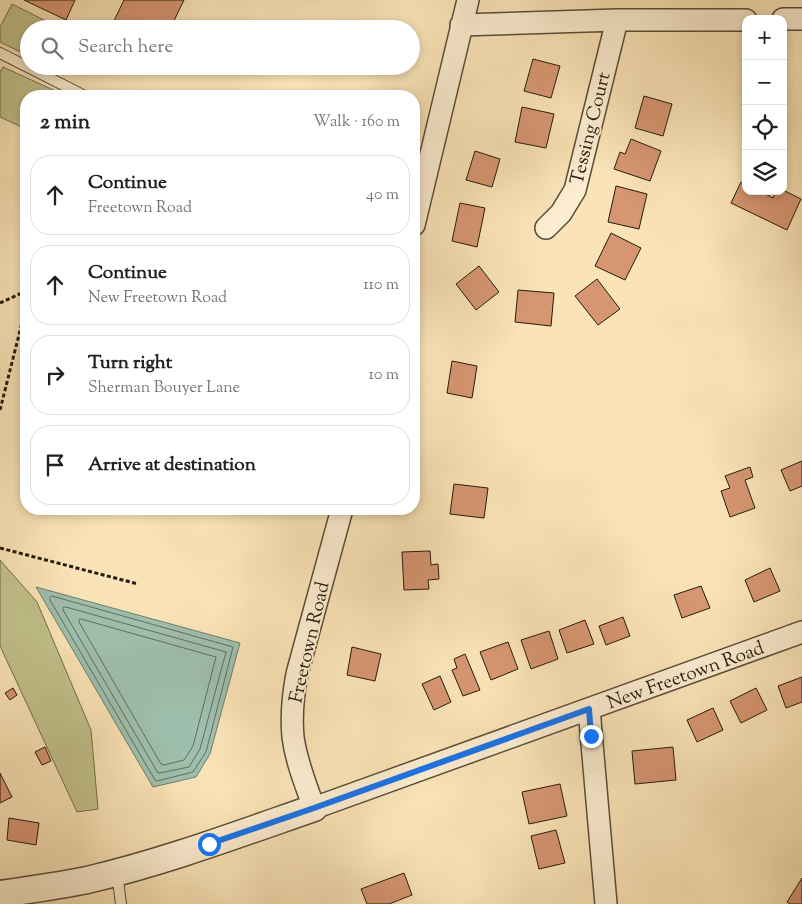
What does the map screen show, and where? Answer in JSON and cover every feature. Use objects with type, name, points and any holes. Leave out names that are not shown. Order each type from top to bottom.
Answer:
[{"type":"street","points":[[420,199],[468,0]]},
{"type":"street","points":[[461,25],[617,20],[742,20]]},
{"type":"street","name":"Tessing Court","points":[[546,228],[561,213],[574,190],[617,20]]},
{"type":"street","points":[[787,20],[802,20]]},
{"type":"street","name":"Freetown Road","points":[[314,808],[293,738],[293,696],[297,674],[340,515]]},
{"type":"street","name":"New Freetown Road","points":[[314,808],[802,632]]},
{"type":"street","points":[[589,709],[606,904]]},
{"type":"street","points":[[0,894],[62,885],[117,872],[190,850],[314,808]]},
{"type":"lane","points":[[0,52],[20,62]]},
{"type":"lane","points":[[44,75],[73,90]]},
{"type":"lane","points":[[117,872],[121,904]]},
{"type":"path","points":[[0,303],[20,294]]},
{"type":"path","points":[[0,410],[20,331]]},
{"type":"path","points":[[0,548],[138,584]]},
{"type":"green space","points":[[12,4],[44,20],[20,20],[20,52],[0,42],[0,27]]},
{"type":"green space","points":[[3,67],[53,90],[20,90],[20,126],[0,117],[0,72]]},
{"type":"green space","points":[[0,560],[37,602],[91,730],[98,809],[77,812],[0,646]]},
{"type":"water","points":[[36,587],[240,643],[210,754],[196,777],[153,787]]},
{"type":"building","points":[[24,0],[75,0],[66,20]]},
{"type":"building","points":[[124,0],[184,0],[174,20],[114,20]]},
{"type":"building","points":[[533,59],[560,66],[551,98],[524,91]]},
{"type":"building","points":[[644,96],[672,104],[663,136],[635,128]]},
{"type":"building","points":[[522,107],[554,114],[546,148],[515,142]]},
{"type":"building","points":[[631,139],[661,151],[650,181],[614,169],[620,152],[625,154]]},
{"type":"building","points":[[475,151],[500,159],[492,187],[466,180]]},
{"type":"building","points":[[741,182],[742,195],[767,195],[773,198],[774,195],[787,195],[787,192],[801,199],[787,230],[731,203]]},
{"type":"building","points":[[616,186],[647,194],[639,229],[608,222]]},
{"type":"building","points":[[460,203],[485,208],[477,247],[452,241]]},
{"type":"building","points":[[611,233],[641,248],[625,280],[595,266]]},
{"type":"building","points":[[479,266],[499,292],[476,310],[456,284]]},
{"type":"building","points":[[597,279],[620,309],[598,325],[575,296]]},
{"type":"building","points":[[518,290],[554,293],[551,326],[515,322]]},
{"type":"building","points":[[452,361],[477,366],[472,398],[447,393]]},
{"type":"building","points":[[802,461],[802,486],[790,491],[781,470]]},
{"type":"building","points":[[750,467],[753,477],[745,480],[755,508],[730,517],[721,491],[730,488],[725,476]]},
{"type":"building","points":[[454,484],[488,488],[484,518],[450,514]]},
{"type":"building","points":[[430,551],[431,565],[438,564],[439,579],[428,580],[429,589],[404,590],[402,552]]},
{"type":"building","points":[[770,568],[780,591],[754,602],[745,580]]},
{"type":"building","points":[[701,586],[710,608],[682,618],[674,595]]},
{"type":"building","points":[[623,617],[630,636],[606,645],[599,626]]},
{"type":"building","points":[[585,620],[594,644],[567,653],[559,630]]},
{"type":"building","points":[[549,631],[558,659],[531,669],[521,640]]},
{"type":"building","points":[[508,642],[518,669],[491,680],[480,652]]},
{"type":"building","points":[[352,647],[381,654],[375,681],[347,675]]},
{"type":"building","points":[[465,654],[480,690],[463,696],[452,670],[457,668],[454,659]]},
{"type":"building","points":[[440,676],[451,702],[434,710],[422,684]]},
{"type":"building","points":[[802,677],[802,702],[786,708],[778,686]]},
{"type":"building","points":[[13,688],[17,695],[10,700],[5,693]]},
{"type":"building","points":[[756,688],[767,710],[741,723],[730,701]]},
{"type":"building","points":[[713,708],[723,730],[697,742],[687,720]]},
{"type":"building","points":[[45,747],[51,761],[42,765],[35,752]]},
{"type":"building","points":[[673,747],[676,780],[635,784],[632,751]]},
{"type":"building","points":[[0,773],[12,797],[0,803]]},
{"type":"building","points":[[560,784],[567,816],[529,824],[522,792]]},
{"type":"building","points":[[9,818],[39,823],[36,845],[7,840]]},
{"type":"building","points":[[556,830],[565,863],[539,869],[531,836]]},
{"type":"building","points":[[404,873],[412,895],[389,904],[367,904],[361,889]]},
{"type":"building","points":[[802,878],[802,904],[790,904],[787,902]]},
{"type":"route","points":[[209,844],[589,709],[591,736]]}]
